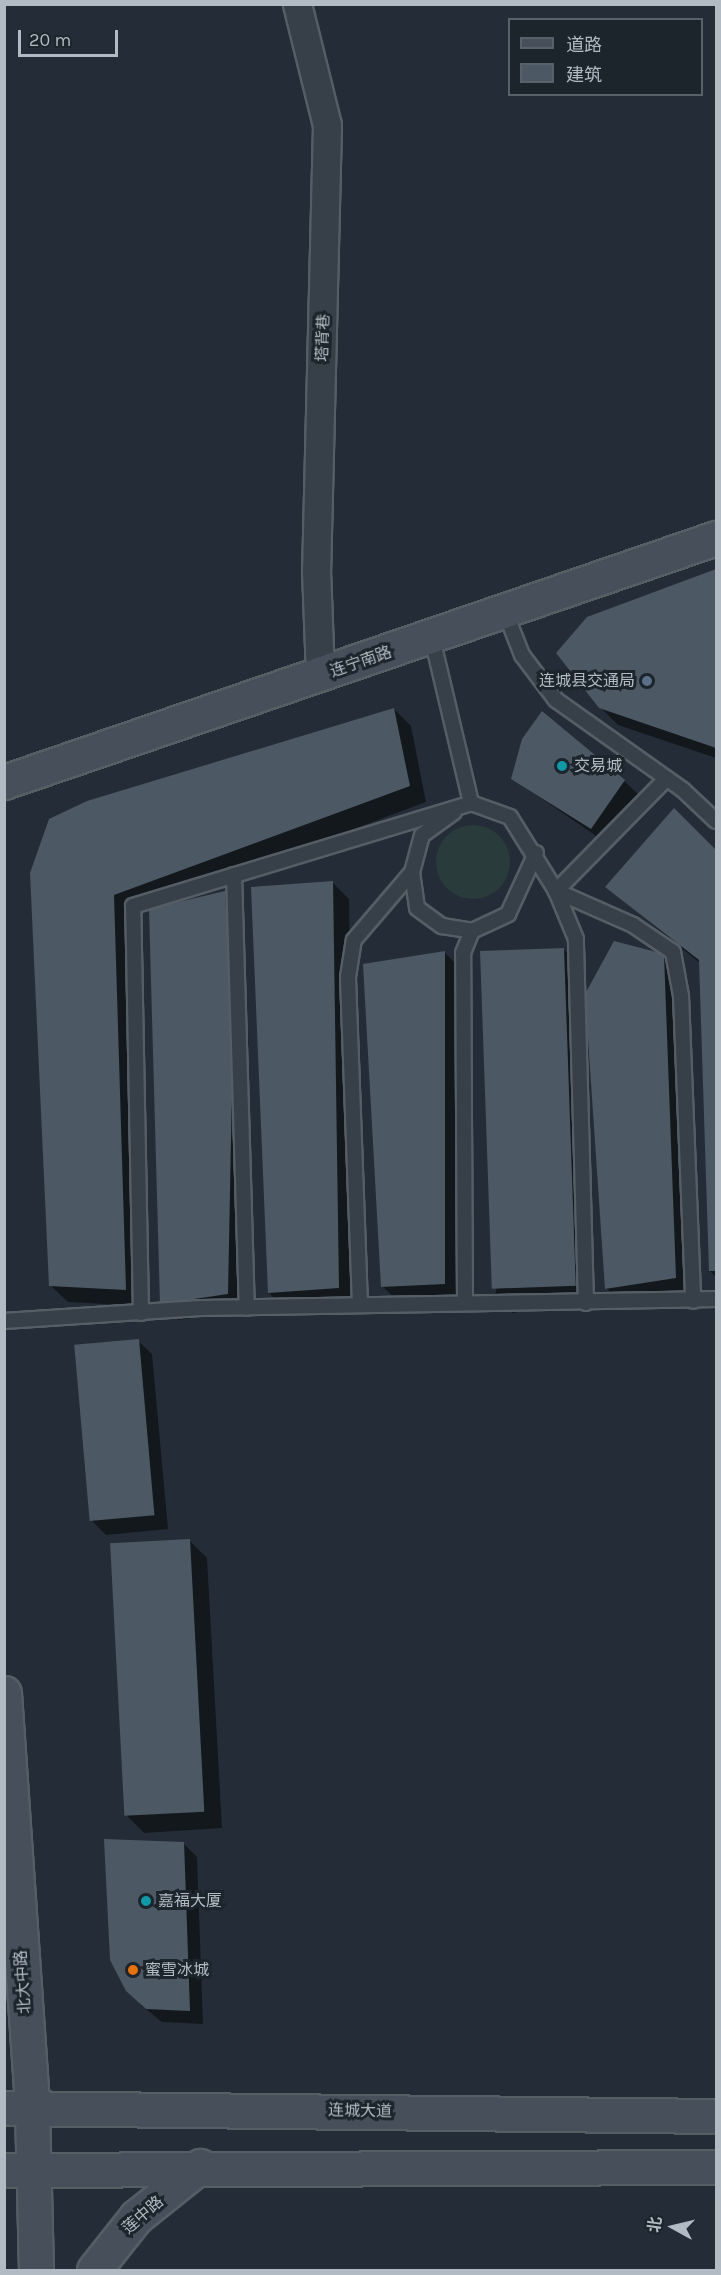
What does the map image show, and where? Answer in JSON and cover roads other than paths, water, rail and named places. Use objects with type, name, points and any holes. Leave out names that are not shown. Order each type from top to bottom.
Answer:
[{"type":"main road","name":"连宁南路","points":[[4,782],[506,614],[717,538]]},
{"type":"main road","name":"北大中路","points":[[4,1694],[19,2170],[36,2271]]},
{"type":"main road","name":"连城大道","points":[[18,2108],[717,2115]]},
{"type":"main road","points":[[19,2170],[200,2166],[717,2167]]},
{"type":"main road","name":"莲中路","points":[[93,2271],[136,2217],[200,2166]]},
{"type":"street","name":"塔背巷","points":[[297,4],[327,125],[316,570],[320,676]]},
{"type":"lane","points":[[506,614],[522,655],[556,700],[666,779],[717,821]]},
{"type":"lane","points":[[432,638],[471,802]]},
{"type":"lane","points":[[556,891],[666,779]]},
{"type":"lane","points":[[471,802],[422,835],[412,872],[417,908],[442,926],[472,931],[507,914],[536,853]]},
{"type":"lane","points":[[141,1312],[133,906],[471,802],[510,817],[536,853],[556,891],[576,939],[586,1303]]},
{"type":"lane","points":[[360,1305],[348,976],[354,940],[412,872]]},
{"type":"lane","points":[[234,875],[247,1308]]},
{"type":"lane","points":[[556,891],[633,925],[673,952],[681,996],[693,1301]]},
{"type":"lane","points":[[465,1303],[463,953],[472,931]]},
{"type":"lane","points":[[4,1321],[247,1308],[717,1299]]},
{"type":"place","name":"连城县交通局","points":[[647,681]]},
{"type":"place","name":"交易城","points":[[562,766]]},
{"type":"place","name":"嘉福大厦","points":[[146,1901]]},
{"type":"place","name":"蜜雪冰城","points":[[133,1970]]}]
